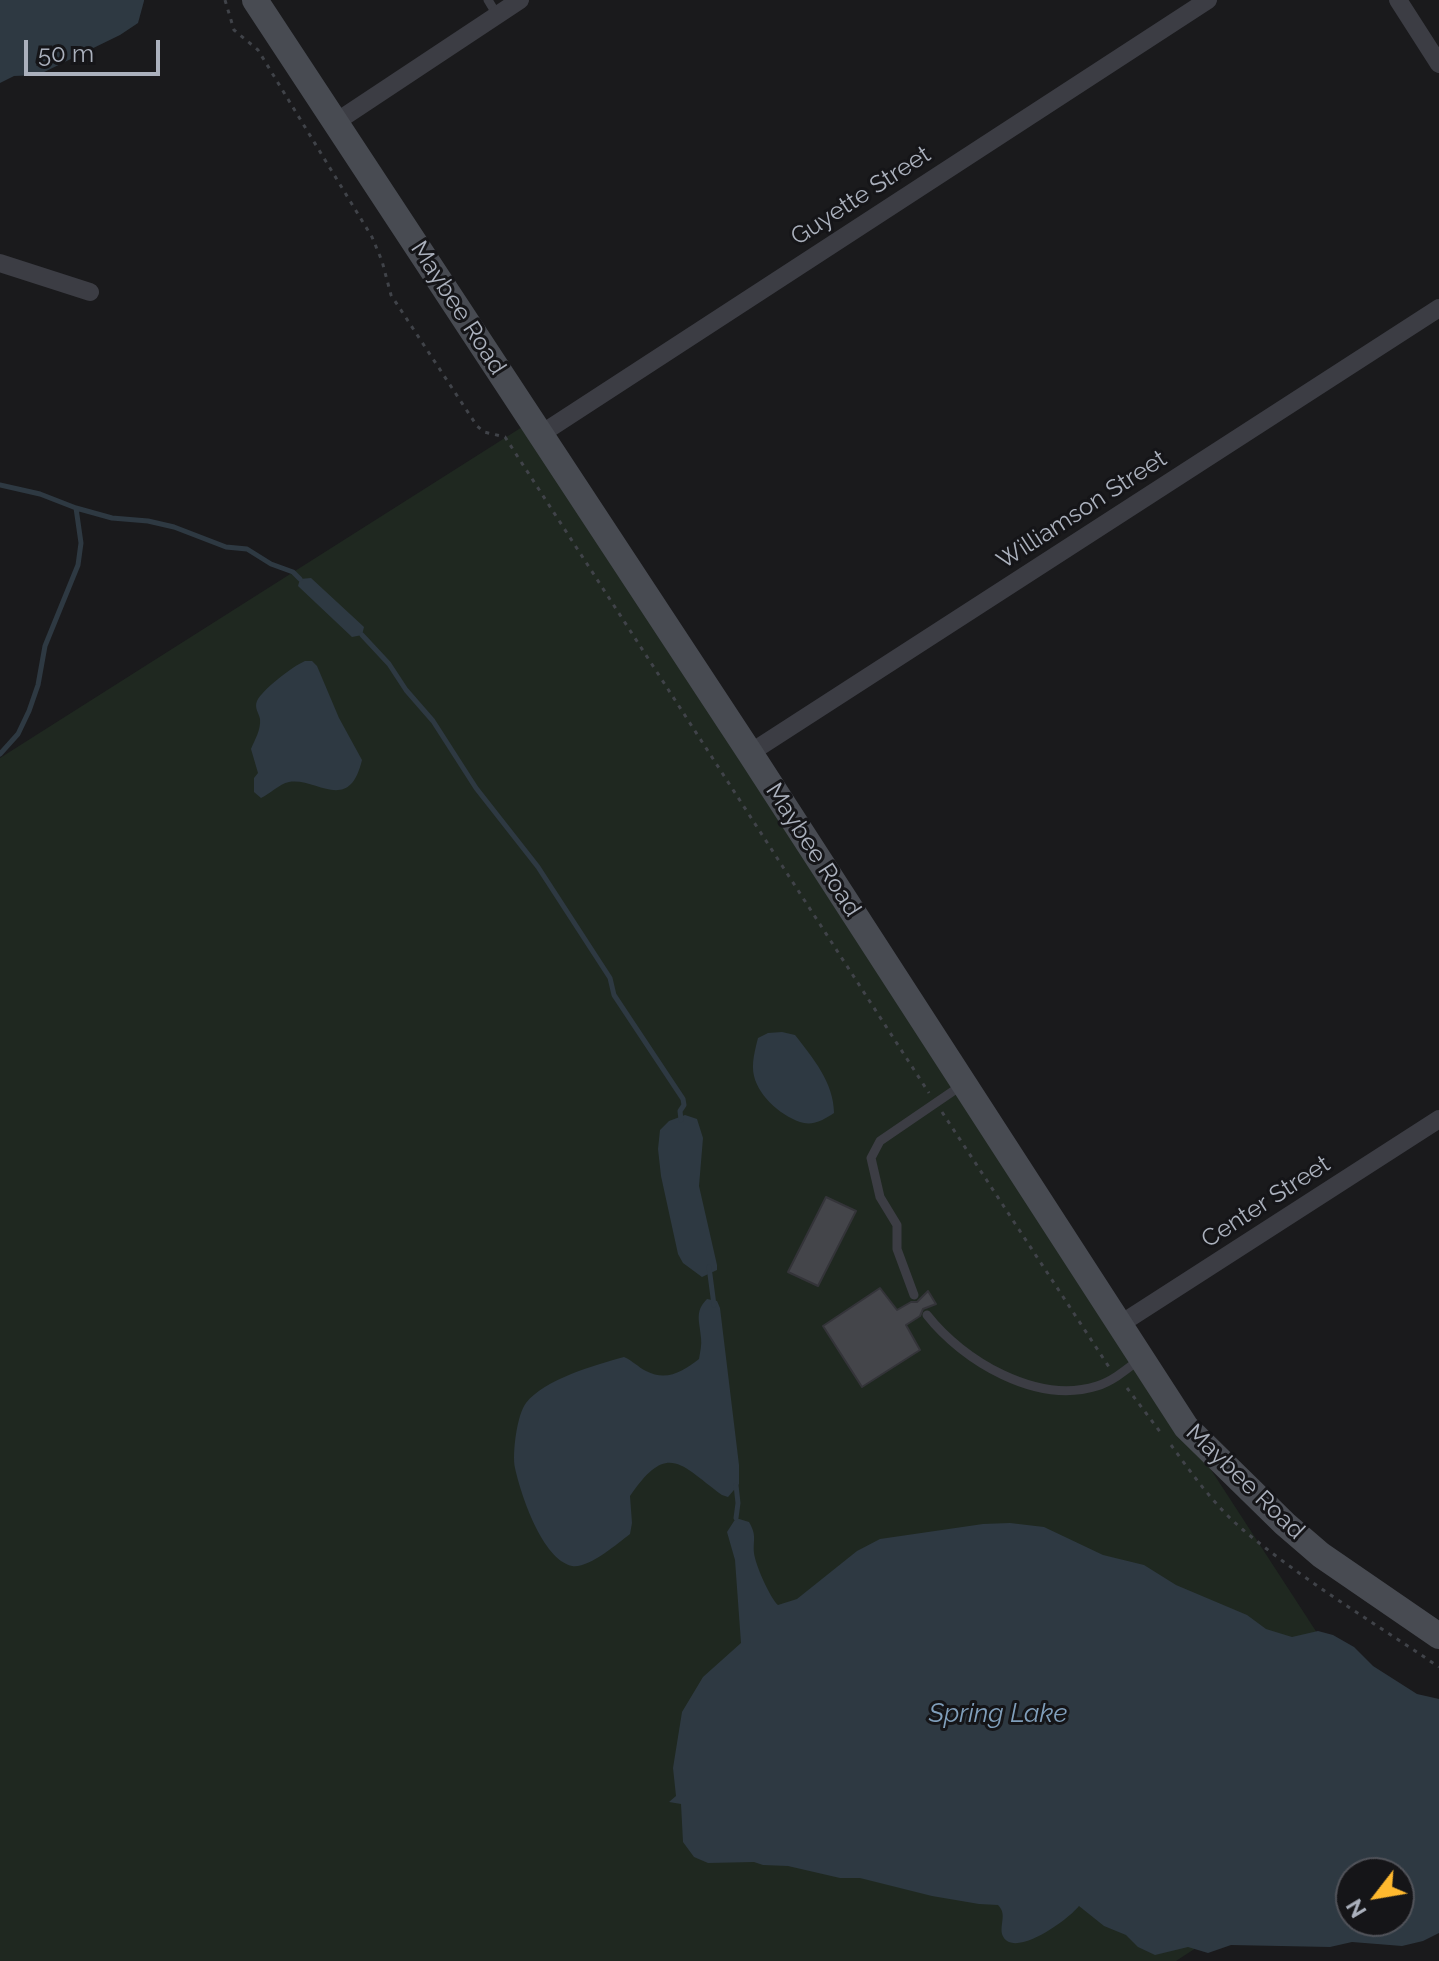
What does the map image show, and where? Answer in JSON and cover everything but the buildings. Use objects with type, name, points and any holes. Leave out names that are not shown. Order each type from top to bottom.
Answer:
[{"type":"main road","name":"Maybee Road","points":[[255,0],[750,753],[1186,1427],[1321,1555],[1439,1636]]},
{"type":"street","points":[[336,122],[492,8],[520,0]]},
{"type":"street","name":"Guyette Street","points":[[541,434],[1208,0]]},
{"type":"street","points":[[1398,0],[1439,64]]},
{"type":"street","points":[[0,263],[90,292]]},
{"type":"street","name":"Williamson Street","points":[[750,753],[1439,308]]},
{"type":"street","name":"Center Street","points":[[1119,1325],[1439,1119]]},
{"type":"lane","points":[[914,1295],[897,1249],[897,1225],[880,1197],[871,1158],[880,1141],[965,1083]]},
{"type":"lane","points":[[927,1315],[961,1351],[1015,1381],[1072,1390],[1097,1386],[1140,1359]]},
{"type":"path","points":[[225,0],[234,30],[258,50],[372,237],[391,295],[477,426],[484,432],[505,437],[1105,1363],[1197,1480],[1240,1527],[1287,1564],[1439,1667]]},
{"type":"shaded area","points":[[530,422],[1425,1799],[1176,1961],[0,1961],[0,758]]},
{"type":"water","points":[[0,0],[144,1],[138,23],[120,35],[38,75],[14,76],[0,83]]},
{"type":"water","points":[[311,578],[364,627],[362,635],[352,637],[298,586],[300,579]]},
{"type":"water","points":[[305,661],[312,661],[317,666],[339,718],[362,760],[356,777],[349,786],[340,790],[289,782],[261,798],[254,792],[254,778],[258,773],[251,749],[260,723],[257,701],[278,679]]},
{"type":"water","points":[[768,1033],[795,1035],[826,1081],[834,1113],[820,1121],[804,1123],[788,1116],[766,1099],[757,1084],[753,1067],[758,1038]]},
{"type":"water","points":[[685,1115],[697,1119],[703,1138],[699,1186],[717,1265],[717,1270],[702,1277],[683,1263],[678,1254],[658,1149],[660,1130],[669,1121]]},
{"type":"water","points":[[707,1299],[717,1301],[720,1308],[739,1484],[728,1497],[685,1467],[665,1463],[643,1479],[630,1496],[630,1534],[586,1564],[572,1566],[561,1561],[551,1552],[534,1524],[515,1468],[516,1434],[523,1408],[534,1394],[558,1380],[624,1357],[654,1374],[674,1374],[687,1367],[699,1359],[699,1313]]},
{"type":"water","name":"Spring Lake","points":[[736,1518],[749,1522],[754,1534],[757,1565],[778,1605],[797,1599],[857,1551],[880,1539],[983,1524],[1044,1527],[1103,1555],[1144,1565],[1176,1585],[1247,1615],[1266,1629],[1292,1637],[1318,1631],[1333,1635],[1417,1694],[1439,1699],[1439,1933],[1402,1946],[1352,1942],[1330,1947],[1231,1945],[1208,1953],[1188,1947],[1155,1955],[1138,1947],[1126,1935],[1104,1926],[1079,1906],[1052,1929],[1016,1943],[1007,1941],[1002,1934],[1003,1915],[998,1905],[932,1896],[860,1878],[840,1878],[788,1866],[754,1862],[708,1863],[694,1857],[683,1842],[681,1804],[669,1802],[676,1796],[673,1768],[682,1712],[703,1677],[741,1643],[735,1560],[727,1532]]},
{"type":"waterway","points":[[0,485],[40,494],[112,518],[148,521],[174,527],[226,547],[247,549],[271,564],[293,572],[300,579]]},
{"type":"waterway","points":[[0,754],[18,734],[29,711],[38,685],[45,646],[78,565],[81,543],[76,508]]},
{"type":"waterway","points":[[362,635],[433,721],[476,788],[538,867],[610,978],[614,995],[683,1099],[681,1120]]},
{"type":"waterway","points":[[709,1267],[714,1305]]},
{"type":"waterway","points":[[736,1485],[736,1518]]}]
